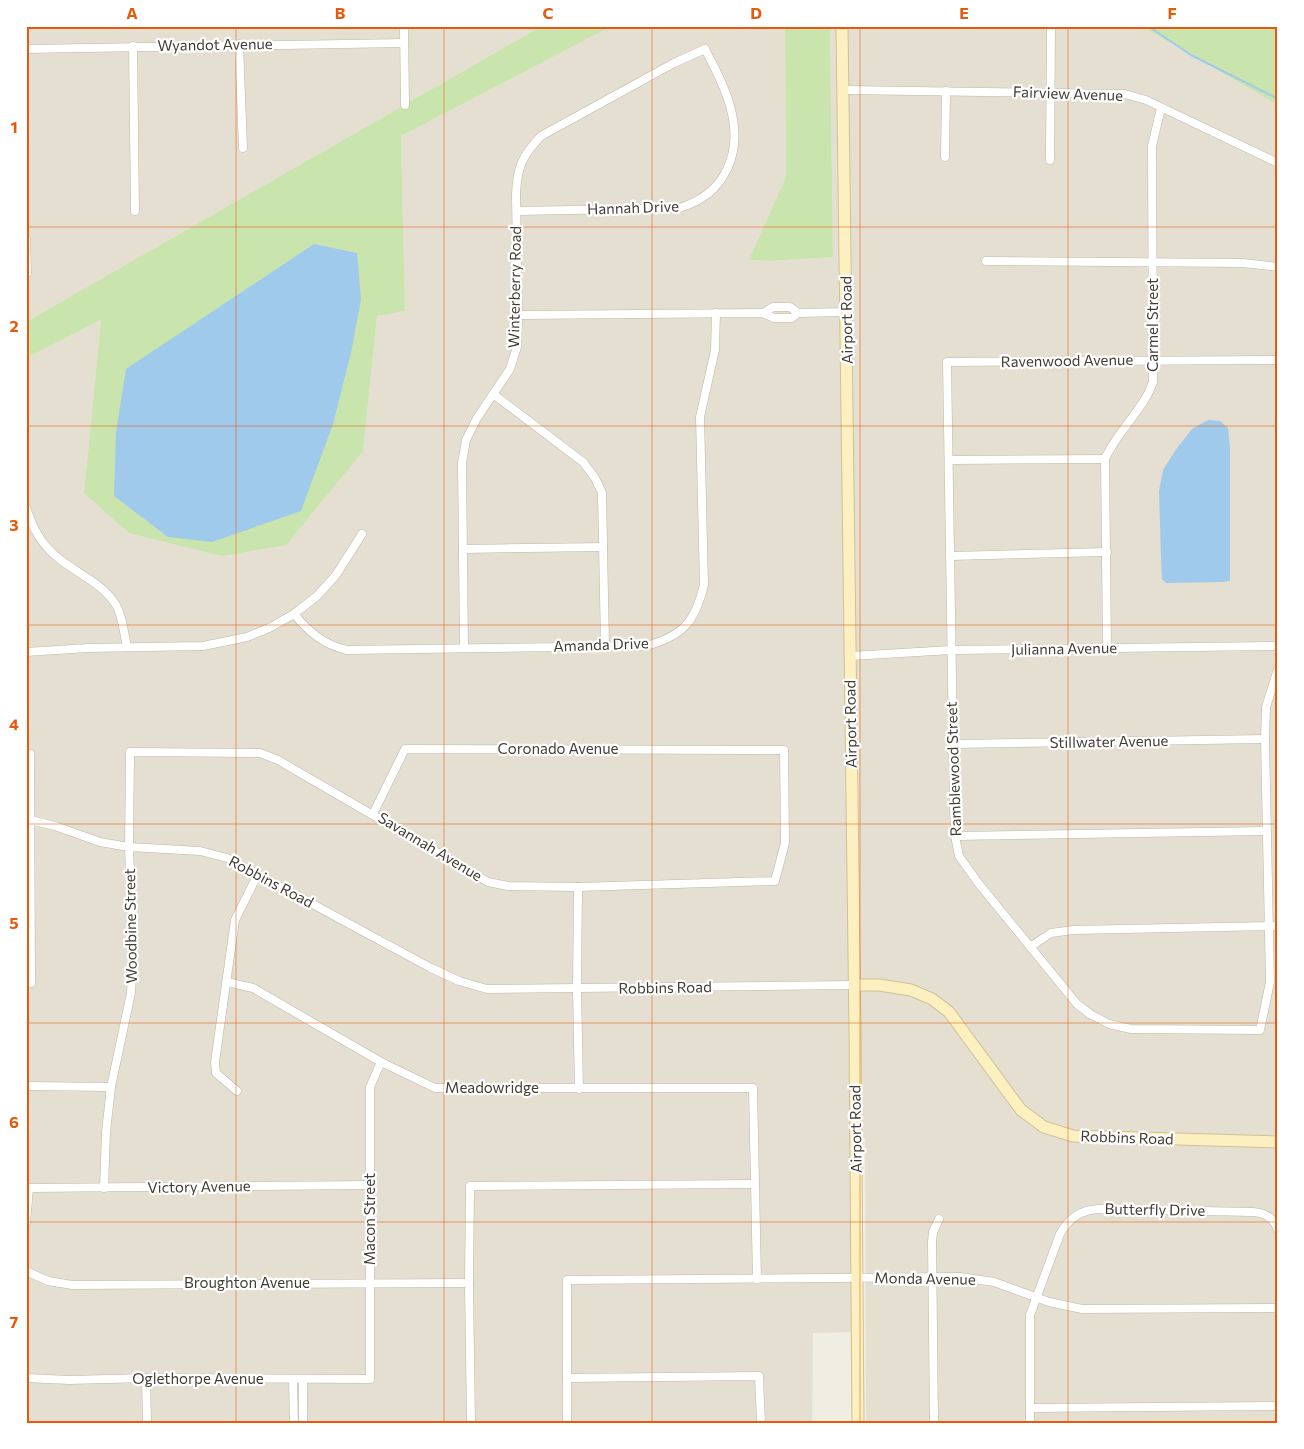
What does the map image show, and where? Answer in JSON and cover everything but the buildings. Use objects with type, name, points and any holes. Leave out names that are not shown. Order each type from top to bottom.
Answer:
[{"type":"main road","name":"Airport Road","points":[[842,26],[851,656],[858,1423]]},
{"type":"main road","name":"Robbins Road","points":[[854,986],[879,985],[911,990],[932,999],[949,1012],[1021,1110],[1044,1127],[1073,1136],[1278,1142]]},
{"type":"street","points":[[404,26],[404,105]]},
{"type":"street","points":[[1050,160],[1051,26]]},
{"type":"street","name":"Wyandot Avenue","points":[[26,48],[404,43]]},
{"type":"street","points":[[239,44],[242,148]]},
{"type":"street","points":[[133,46],[135,211]]},
{"type":"street","name":"Winterberry Road","points":[[464,647],[462,464],[466,440],[476,418],[510,369],[516,347],[518,314],[516,178],[521,161],[530,147],[541,136],[674,63],[705,49]]},
{"type":"street","name":"Hannah Drive","points":[[516,211],[679,208],[696,202],[714,189],[721,181],[731,160],[733,119],[726,94],[705,49]]},
{"type":"street","name":"Fairview Avenue","points":[[844,90],[1125,94],[1146,100],[1278,163]]},
{"type":"street","points":[[945,157],[946,91]]},
{"type":"street","name":"Carmel Street","points":[[1105,458],[1112,444],[1149,394],[1153,382],[1152,146],[1161,108]]},
{"type":"street","points":[[26,238],[27,273]]},
{"type":"street","points":[[986,261],[1243,263],[1278,267]]},
{"type":"street","points":[[518,314],[763,313],[774,318],[792,318],[798,313],[847,312]]},
{"type":"street","name":"Amanda Drive","points":[[294,614],[309,631],[325,643],[347,650],[646,646],[664,641],[679,632],[690,620],[699,604],[704,585],[700,417],[715,350],[716,313]]},
{"type":"street","name":"Ravenwood Avenue","points":[[947,362],[1278,360]]},
{"type":"street","name":"Ramblewood Street","points":[[947,362],[955,836],[958,856],[1077,1004],[1090,1014],[1109,1024],[1131,1029],[1260,1030],[1270,982],[1274,926]]},
{"type":"street","points":[[493,394],[583,462],[595,478],[602,492],[605,646]]},
{"type":"street","points":[[950,460],[1105,458],[1107,649]]},
{"type":"street","points":[[26,507],[32,526],[47,547],[62,562],[97,583],[117,607],[127,647]]},
{"type":"street","points":[[26,652],[88,648],[203,646],[247,637],[294,614],[317,596],[336,575],[362,534]]},
{"type":"street","points":[[463,549],[603,547]]},
{"type":"street","points":[[951,556],[1107,552]]},
{"type":"street","name":"Julianna Avenue","points":[[851,656],[951,650],[1278,646]]},
{"type":"street","points":[[1030,947],[1051,934],[1073,930],[1274,926],[1266,831],[1265,739],[1266,707],[1278,669]]},
{"type":"street","name":"Stillwater Avenue","points":[[953,744],[1265,739]]},
{"type":"street","name":"Coronado Avenue","points":[[373,814],[405,749],[784,750],[785,843],[775,881]]},
{"type":"street","name":"Savannah Avenue","points":[[130,752],[260,753],[278,760],[488,882],[508,886],[578,887],[775,881]]},
{"type":"street","name":"Woodbine Street","points":[[104,1188],[106,1132],[111,1087],[131,993],[133,956],[130,752]]},
{"type":"street","points":[[30,754],[28,819],[31,983]]},
{"type":"street","name":"Robbins Road","points":[[28,819],[55,826],[100,842],[130,847],[200,851],[227,858],[431,968],[459,982],[487,989],[854,986]]},
{"type":"street","points":[[955,836],[1266,831]]},
{"type":"street","points":[[237,1091],[216,1073],[215,1062],[235,920],[258,874]]},
{"type":"street","points":[[578,887],[577,989],[579,1089]]},
{"type":"street","name":"Meadowridge","points":[[227,982],[253,988],[381,1062],[434,1088],[753,1088],[755,1184]]},
{"type":"street","name":"Macon Street","points":[[370,1379],[370,1087],[381,1062]]},
{"type":"street","points":[[32,1086],[111,1087]]},
{"type":"street","points":[[471,1423],[470,1186],[755,1184],[757,1279]]},
{"type":"street","name":"Victory Avenue","points":[[26,1222],[29,1188],[369,1185]]},
{"type":"street","name":"Butterfly Drive","points":[[1030,1423],[1031,1312],[1063,1229],[1076,1216],[1088,1210],[1098,1209],[1253,1212],[1264,1214],[1272,1219],[1278,1230]]},
{"type":"street","points":[[934,1423],[932,1235],[939,1219]]},
{"type":"street","name":"Broughton Avenue","points":[[26,1271],[48,1281],[72,1285],[469,1282]]},
{"type":"street","name":"Monda Avenue","points":[[567,1378],[567,1280],[960,1277],[998,1283],[1061,1305],[1087,1309],[1278,1308]]},
{"type":"street","points":[[567,1423],[567,1378],[759,1376],[761,1423]]},
{"type":"street","name":"Oglethorpe Avenue","points":[[26,1378],[69,1380],[146,1378],[370,1379]]},
{"type":"street","points":[[146,1378],[146,1423]]},
{"type":"street","points":[[293,1379],[294,1423]]},
{"type":"street","points":[[303,1379],[303,1423]]},
{"type":"street","points":[[1030,1408],[1278,1406]]},
{"type":"shaded area","points":[[26,26],[542,26],[26,322]]},
{"type":"shaded area","points":[[612,26],[785,26],[786,177],[750,260],[770,261],[833,257],[830,26],[1141,26],[1278,105],[1278,1423],[866,1423],[865,1138],[852,1135],[854,1332],[813,1333],[812,1423],[26,1423],[26,358],[101,320],[84,493],[363,451],[377,315],[405,311],[401,136]],"holes":[[[848,695],[858,696],[860,938],[850,938]]]},
{"type":"green space","points":[[542,26],[612,26],[401,136],[405,311],[377,316],[363,451],[286,545],[222,556],[129,533],[84,493],[101,320],[26,358],[26,322]]},
{"type":"green space","points":[[785,26],[830,26],[833,257],[770,261],[749,260],[786,177]]},
{"type":"green space","points":[[1141,26],[1278,26],[1278,105]]},
{"type":"water","points":[[314,244],[357,253],[361,299],[351,353],[333,424],[301,511],[212,542],[168,537],[114,496],[116,432],[126,369]]},
{"type":"water","points":[[1208,420],[1220,421],[1228,428],[1230,448],[1230,581],[1166,583],[1162,579],[1159,491],[1163,470],[1192,429]]},
{"type":"waterway","points":[[1148,26],[1191,55],[1278,99]]}]
